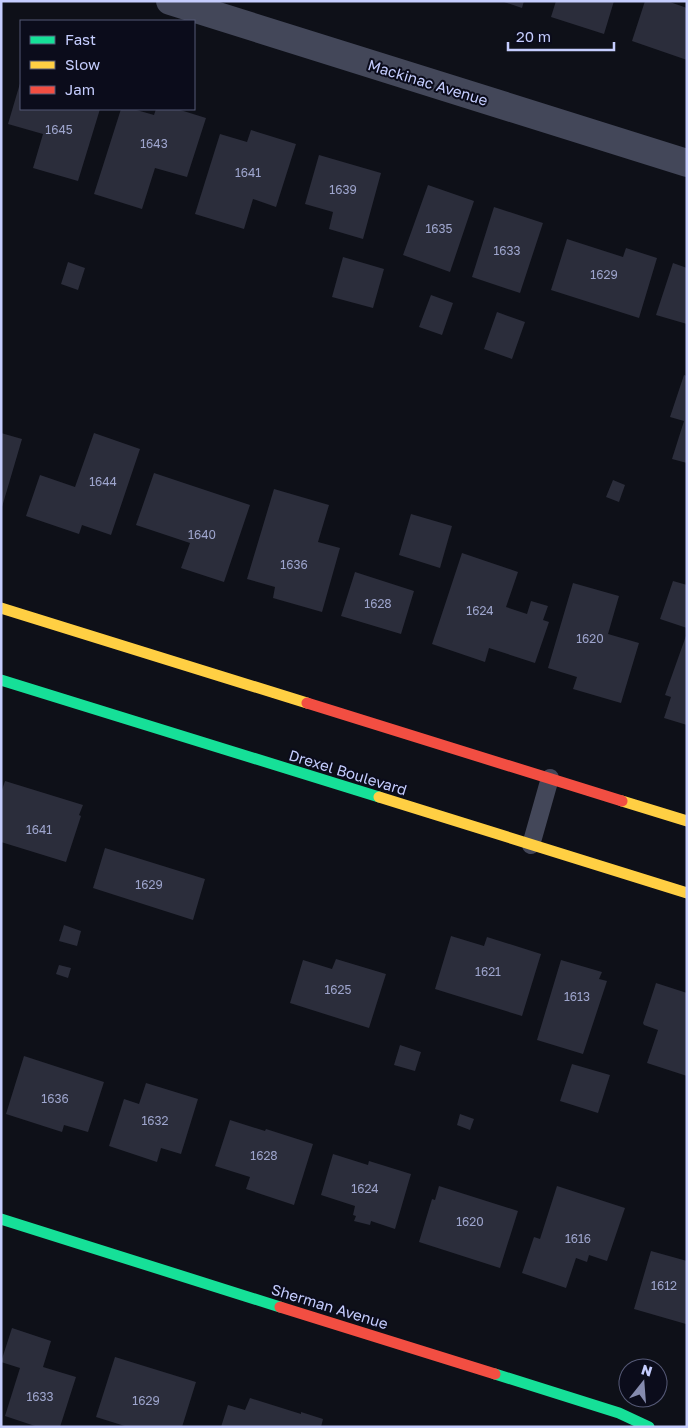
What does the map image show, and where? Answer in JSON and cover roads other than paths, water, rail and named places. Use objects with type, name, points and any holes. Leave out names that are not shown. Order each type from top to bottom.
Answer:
[{"type":"street","name":"Mackinac Avenue","points":[[170,1],[687,163]]},
{"type":"street","points":[[1,608],[687,821]]},
{"type":"street","name":"Drexel Boulevard","points":[[1,680],[687,893]]},
{"type":"street","name":"Sherman Avenue","points":[[1,1219],[619,1413],[649,1427]]},
{"type":"lane","points":[[531,845],[550,778]]}]
